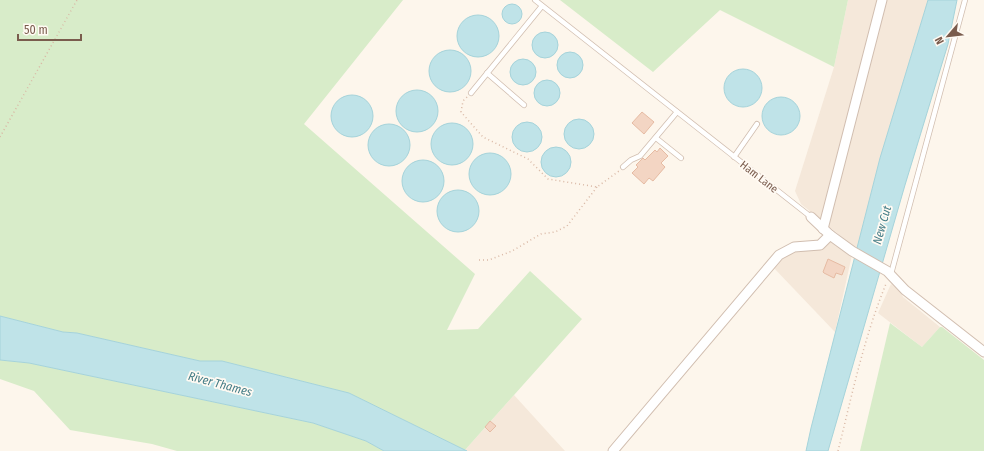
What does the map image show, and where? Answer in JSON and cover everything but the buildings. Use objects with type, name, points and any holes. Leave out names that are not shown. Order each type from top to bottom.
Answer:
[{"type":"street","points":[[824,229],[882,0]]},
{"type":"street","name":"Ham Lane","points":[[811,217],[830,235],[852,251],[889,272],[905,290],[984,352]]},
{"type":"street","points":[[612,451],[779,255],[794,247],[820,245],[830,235]]},
{"type":"lane","name":"Ham Lane","points":[[534,0],[811,217]]},
{"type":"lane","points":[[889,272],[965,0]]},
{"type":"lane","points":[[471,92],[542,6]]},
{"type":"lane","points":[[487,74],[524,105]]},
{"type":"lane","points":[[623,167],[631,160],[640,156],[677,112]]},
{"type":"lane","points":[[734,156],[757,124]]},
{"type":"lane","points":[[656,138],[681,158]]},
{"type":"path","points":[[0,137],[77,0]]},
{"type":"path","points":[[471,92],[464,101],[461,112],[483,137],[528,159],[548,180],[598,188]]},
{"type":"path","points":[[479,260],[488,260],[512,251],[541,234],[556,232],[566,226],[598,188],[623,167]]},
{"type":"path","points":[[838,451],[862,355],[889,272]]},
{"type":"shaded area","points":[[848,0],[928,0],[880,158],[857,249],[801,204],[795,191],[834,67]]},
{"type":"shaded area","points":[[829,241],[852,255],[835,332],[773,267],[787,252]]},
{"type":"shaded area","points":[[891,284],[901,292],[903,297],[940,327],[922,347],[878,313]]},
{"type":"shaded area","points":[[514,395],[565,451],[465,450]]},
{"type":"green space","points":[[0,0],[403,0],[304,124],[475,274],[447,330],[478,329],[530,271],[582,319],[465,450],[349,393],[222,361],[200,361],[77,333],[63,332],[0,316]]},
{"type":"green space","points":[[560,0],[848,0],[834,67],[720,10],[653,72]]},
{"type":"green space","points":[[890,323],[922,347],[940,327],[942,327],[984,360],[984,451],[860,451]]},
{"type":"green space","points":[[0,360],[29,363],[313,423],[366,441],[384,451],[177,451],[152,444],[70,430],[34,391],[0,379]]},
{"type":"water","name":"New Cut","points":[[928,0],[957,0],[948,44],[905,185],[828,451],[806,451],[880,158]]},
{"type":"water","points":[[508,4],[516,4],[522,10],[522,18],[516,24],[508,24],[502,18],[502,10]]},
{"type":"water","points":[[474,15],[482,15],[490,18],[496,24],[499,36],[496,48],[490,54],[482,57],[474,57],[466,54],[460,48],[457,40],[457,32],[460,24],[466,18]]},
{"type":"water","points":[[545,32],[554,36],[558,45],[554,54],[545,58],[536,54],[532,45],[536,36]]},
{"type":"water","points":[[446,50],[454,50],[462,53],[468,59],[471,71],[468,83],[462,89],[454,92],[446,92],[438,89],[432,83],[429,75],[429,67],[432,59],[438,53]]},
{"type":"water","points":[[570,52],[579,56],[583,65],[579,74],[570,78],[561,74],[557,65],[561,56]]},
{"type":"water","points":[[523,59],[532,63],[536,72],[532,81],[523,85],[514,81],[510,72],[514,63]]},
{"type":"water","points":[[739,69],[747,69],[757,74],[761,81],[761,95],[757,102],[747,107],[739,107],[729,102],[727,99],[724,92],[724,84],[729,74],[732,72]]},
{"type":"water","points":[[547,80],[556,84],[560,93],[556,102],[547,106],[538,102],[534,93],[538,84]]},
{"type":"water","points":[[413,90],[421,90],[429,93],[435,99],[438,111],[435,123],[429,129],[421,132],[413,132],[405,129],[399,123],[396,115],[396,107],[399,99],[405,93]]},
{"type":"water","points":[[348,95],[356,95],[364,98],[370,104],[373,116],[370,128],[364,134],[356,137],[348,137],[340,134],[334,128],[331,120],[331,112],[334,104],[340,98]]},
{"type":"water","points":[[777,97],[785,97],[795,102],[799,109],[799,123],[795,130],[785,135],[777,135],[767,130],[765,127],[762,120],[762,112],[767,102],[770,100]]},
{"type":"water","points":[[579,119],[590,123],[594,134],[590,145],[579,149],[568,145],[564,134],[568,123]]},
{"type":"water","points":[[527,122],[538,126],[542,137],[538,148],[527,152],[516,148],[512,137],[516,126]]},
{"type":"water","points":[[448,123],[456,123],[464,126],[470,132],[473,144],[470,156],[464,162],[456,165],[448,165],[440,162],[434,156],[431,148],[431,140],[434,132],[440,126]]},
{"type":"water","points":[[385,124],[393,124],[401,127],[407,133],[410,145],[407,157],[401,163],[393,166],[385,166],[377,163],[371,157],[368,149],[368,141],[371,133],[377,127]]},
{"type":"water","points":[[556,147],[567,151],[571,162],[567,173],[556,177],[545,173],[541,162],[545,151]]},
{"type":"water","points":[[486,153],[494,153],[502,156],[508,162],[511,174],[508,186],[502,192],[494,195],[486,195],[478,192],[472,186],[469,178],[469,170],[472,162],[478,156]]},
{"type":"water","points":[[419,160],[427,160],[435,163],[441,169],[444,181],[441,193],[435,199],[427,202],[419,202],[411,199],[405,193],[402,185],[402,177],[405,169],[411,163]]},
{"type":"water","points":[[454,190],[462,190],[470,193],[476,199],[479,211],[476,223],[470,229],[462,232],[454,232],[446,229],[440,223],[437,215],[437,207],[440,199],[446,193]]},
{"type":"water","name":"River Thames","points":[[0,316],[63,332],[77,333],[200,361],[222,361],[349,393],[467,451],[384,451],[366,441],[313,423],[29,363],[0,360]]}]
